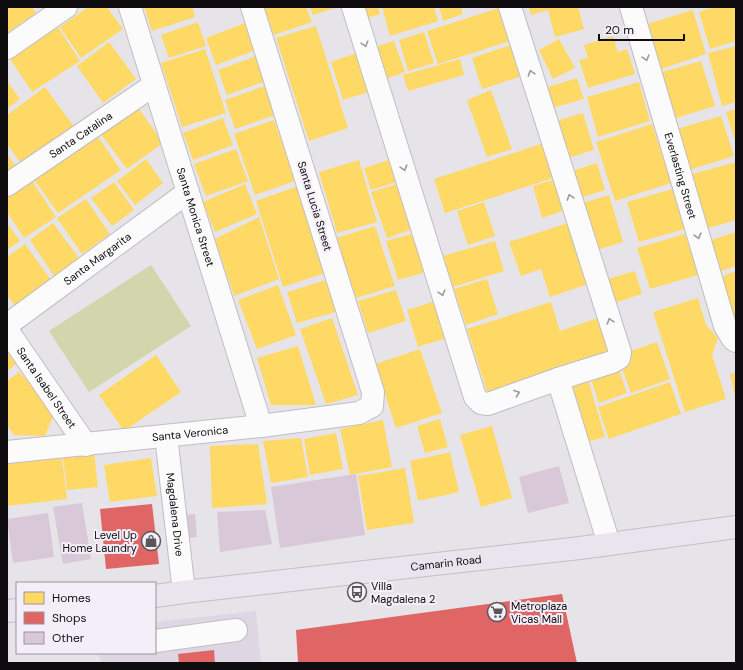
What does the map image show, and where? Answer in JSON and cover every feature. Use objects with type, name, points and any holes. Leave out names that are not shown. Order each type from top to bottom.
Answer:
[{"type":"main road","name":"Camarin Road","points":[[156,596],[609,544],[736,527]]},
{"type":"street","points":[[7,48],[66,7]]},
{"type":"street","name":"Santa Monica Street","points":[[130,7],[261,426]]},
{"type":"street","name":"Santa Lucia Street","points":[[252,7],[373,392],[372,406]]},
{"type":"street","points":[[353,7],[474,397],[480,403],[488,404],[558,379],[612,362],[619,358],[620,352],[510,7]]},
{"type":"street","name":"Everlasting Street","points":[[631,7],[725,326],[733,339],[736,341]]},
{"type":"street","name":"Santa Catalina","points":[[7,185],[154,85]]},
{"type":"street","name":"Santa Margarita","points":[[7,325],[188,192]]},
{"type":"street","name":"Santa Isabel Street","points":[[7,330],[86,445]]},
{"type":"street","points":[[558,379],[609,544]]},
{"type":"street","name":"Santa Veronica","points":[[7,452],[261,426],[359,413],[372,406]]},
{"type":"street","name":"Magdalena Drive","points":[[166,436],[184,592]]},
{"type":"street","points":[[156,641],[236,630]]},
{"type":"shaded area","points":[[256,611],[261,663],[102,663],[98,654],[156,654],[156,622]]},
{"type":"green space","points":[[151,265],[191,326],[89,392],[49,331]]},
{"type":"building: Homes","points":[[7,7],[32,7],[36,13],[7,33]]},
{"type":"building: Homes","points":[[88,7],[107,7],[123,29],[81,58],[60,27]]},
{"type":"building: Homes","points":[[144,7],[192,7],[195,17],[152,31]]},
{"type":"building: Homes","points":[[264,7],[306,7],[312,22],[274,35]]},
{"type":"building: Homes","points":[[310,7],[338,7],[313,15]]},
{"type":"building: Homes","points":[[361,7],[378,7],[380,14],[365,19]]},
{"type":"building: Homes","points":[[382,7],[434,7],[438,21],[390,36]]},
{"type":"building: Homes","points":[[439,7],[461,7],[463,14],[443,21]]},
{"type":"building: Homes","points":[[502,7],[513,40],[438,64],[427,31]]},
{"type":"building: Homes","points":[[529,7],[578,7],[584,29],[555,37],[548,10],[531,15]]},
{"type":"building: Homes","points":[[715,7],[736,7],[736,41],[710,49],[699,12]]},
{"type":"building: Homes","points":[[693,10],[706,54],[658,70],[644,25]]},
{"type":"building: Homes","points":[[198,22],[206,46],[169,58],[161,35]]},
{"type":"building: Homes","points":[[245,23],[256,50],[216,65],[206,38]]},
{"type":"building: Homes","points":[[316,26],[348,128],[309,141],[276,38]]},
{"type":"building: Homes","points":[[58,27],[80,61],[32,92],[10,59]]},
{"type":"building: Homes","points":[[424,32],[434,63],[408,71],[399,40]]},
{"type":"building: Homes","points":[[613,36],[618,52],[627,49],[635,74],[588,88],[579,60],[588,58],[584,45]]},
{"type":"building: Homes","points":[[559,39],[575,68],[553,79],[539,50]]},
{"type":"building: Homes","points":[[394,41],[405,72],[383,80],[372,48]]},
{"type":"building: Homes","points":[[109,42],[136,79],[103,103],[77,66]]},
{"type":"building: Homes","points":[[511,45],[522,76],[482,89],[472,58]]},
{"type":"building: Homes","points":[[736,46],[736,102],[722,106],[708,53]]},
{"type":"building: Homes","points":[[205,49],[226,113],[182,127],[161,63]]},
{"type":"building: Homes","points":[[365,50],[378,89],[343,100],[331,62]]},
{"type":"building: Homes","points":[[257,56],[266,81],[227,95],[218,70]]},
{"type":"building: Homes","points":[[460,59],[464,75],[408,91],[403,75]]},
{"type":"building: Homes","points":[[701,61],[715,106],[676,118],[662,72]]},
{"type":"building: Homes","points":[[577,78],[584,99],[548,109],[542,89]]},
{"type":"building: Homes","points":[[7,81],[20,99],[7,109]]},
{"type":"building: Homes","points":[[639,82],[650,121],[598,137],[587,97]]},
{"type":"building: Homes","points":[[265,86],[275,115],[235,129],[225,100]]},
{"type":"building: Homes","points":[[45,87],[75,128],[23,166],[7,144],[7,115]]},
{"type":"building: Homes","points":[[491,90],[512,149],[487,157],[467,100]]},
{"type":"building: Homes","points":[[137,106],[163,143],[127,169],[100,133]]},
{"type":"building: Homes","points":[[736,109],[736,145],[726,112]]},
{"type":"building: Homes","points":[[583,113],[594,150],[561,160],[549,123]]},
{"type":"building: Homes","points":[[721,116],[734,156],[689,170],[677,129]]},
{"type":"building: Homes","points":[[223,118],[233,145],[193,160],[183,133]]},
{"type":"building: Homes","points":[[274,120],[295,181],[255,195],[234,134]]},
{"type":"building: Homes","points":[[652,124],[671,183],[615,201],[596,142]]},
{"type":"building: Homes","points":[[96,134],[121,170],[58,213],[33,178]]},
{"type":"building: Homes","points":[[544,143],[556,177],[445,213],[434,179]]},
{"type":"building: Homes","points":[[236,149],[248,181],[206,196],[194,164]]},
{"type":"building: Homes","points":[[7,154],[17,168],[7,175]]},
{"type":"building: Homes","points":[[395,158],[402,180],[371,190],[364,168]]},
{"type":"building: Homes","points":[[146,159],[163,183],[135,205],[117,181]]},
{"type":"building: Homes","points":[[359,160],[377,222],[337,233],[319,172]]},
{"type":"building: Homes","points":[[736,162],[736,220],[705,229],[689,175]]},
{"type":"building: Homes","points":[[597,163],[605,190],[577,199],[569,172]]},
{"type":"building: Homes","points":[[30,178],[56,217],[24,238],[7,212],[7,193]]},
{"type":"building: Homes","points":[[556,179],[565,210],[542,218],[533,186]]},
{"type":"building: Homes","points":[[114,182],[134,210],[112,226],[91,198]]},
{"type":"building: Homes","points":[[400,183],[416,228],[387,238],[371,192]]},
{"type":"building: Homes","points":[[245,184],[257,214],[215,232],[203,202]]},
{"type":"building: Homes","points":[[298,186],[325,273],[283,287],[256,201]]},
{"type":"building: Homes","points":[[673,189],[685,229],[639,242],[627,202]]},
{"type":"building: Homes","points":[[609,195],[623,242],[590,252],[576,205]]},
{"type":"building: Homes","points":[[86,199],[110,234],[82,254],[57,218]]},
{"type":"building: Homes","points":[[484,202],[495,236],[468,245],[457,211]]},
{"type":"building: Homes","points":[[259,217],[279,279],[234,296],[215,239]]},
{"type":"building: Homes","points":[[7,223],[20,241],[7,250]]},
{"type":"building: Homes","points":[[53,223],[79,258],[54,276],[30,240]]},
{"type":"building: Homes","points":[[568,223],[588,284],[550,297],[541,269],[521,276],[509,242]]},
{"type":"building: Homes","points":[[375,226],[395,286],[356,298],[336,238]]},
{"type":"building: Homes","points":[[736,232],[736,266],[721,271],[711,240]]},
{"type":"building: Homes","points":[[415,233],[429,271],[398,280],[386,241]]},
{"type":"building: Homes","points":[[685,234],[698,275],[650,289],[637,248]]},
{"type":"building: Homes","points":[[495,241],[504,271],[453,287],[443,256]]},
{"type":"building: Homes","points":[[25,244],[51,280],[15,306],[7,295],[7,257]]},
{"type":"building: Homes","points":[[635,271],[642,294],[611,304],[604,280]]},
{"type":"building: Homes","points":[[736,271],[736,325],[720,277]]},
{"type":"building: Homes","points":[[487,279],[498,314],[466,325],[454,289]]},
{"type":"building: Homes","points":[[326,280],[336,312],[297,323],[287,292]]},
{"type":"building: Homes","points":[[278,285],[296,335],[257,349],[238,300]]},
{"type":"building: Homes","points":[[396,290],[406,321],[368,333],[358,301]]},
{"type":"building: Homes","points":[[698,298],[706,325],[718,338],[712,355],[726,399],[685,412],[653,312]]},
{"type":"building: Homes","points":[[442,299],[453,336],[418,347],[407,310]]},
{"type":"building: Homes","points":[[551,302],[560,331],[598,318],[610,355],[488,394],[467,329]]},
{"type":"building: Homes","points":[[332,318],[358,395],[326,404],[300,329]]},
{"type":"building: Homes","points":[[657,342],[670,379],[631,393],[621,366],[631,363],[627,352]]},
{"type":"building: Homes","points":[[298,346],[316,405],[271,405],[257,358]]},
{"type":"building: Homes","points":[[420,349],[442,413],[396,428],[375,364]]},
{"type":"building: Homes","points":[[7,352],[16,364],[7,371]]},
{"type":"building: Homes","points":[[156,355],[181,392],[124,431],[99,395]]},
{"type":"building: Homes","points":[[617,364],[627,393],[599,403],[589,374]]},
{"type":"building: Homes","points":[[19,372],[56,409],[45,436],[14,435],[7,425],[7,381]]},
{"type":"building: Homes","points":[[736,373],[736,397],[735,397],[730,374]]},
{"type":"building: Homes","points":[[587,376],[605,437],[588,442],[570,381]]},
{"type":"building: Homes","points":[[670,382],[681,414],[609,439],[598,407]]},
{"type":"building: Homes","points":[[440,419],[448,447],[425,453],[417,426]]},
{"type":"building: Homes","points":[[383,420],[392,467],[350,475],[340,429]]},
{"type":"building: Homes","points":[[492,426],[512,498],[481,507],[460,435]]},
{"type":"building: Homes","points":[[336,433],[343,469],[310,475],[304,439]]},
{"type":"building: Homes","points":[[301,438],[308,477],[271,483],[263,441]]},
{"type":"building: Homes","points":[[258,444],[267,504],[212,508],[210,446]]},
{"type":"building: Homes","points":[[450,452],[459,492],[418,501],[410,461]]},
{"type":"building: Homes","points":[[94,453],[98,487],[67,490],[63,457]]},
{"type":"building: Homes","points":[[62,458],[67,499],[7,506],[7,464]]},
{"type":"building: Homes","points":[[151,458],[157,496],[110,502],[104,465]]},
{"type":"building: Homes","points":[[405,468],[414,523],[367,530],[358,476]]},
{"type":"building: Shops","points":[[152,504],[159,564],[106,569],[100,509]]},
{"type":"building: Shops","name":"Metroplaza Vicas Mall","points":[[562,594],[577,663],[298,663],[296,630]]},
{"type":"building: Shops","points":[[214,650],[215,663],[179,663],[178,654]]},
{"type":"building: Other","points":[[559,466],[569,503],[528,513],[519,477]]},
{"type":"building: Other","points":[[356,474],[365,535],[280,548],[271,487]]},
{"type":"building: Other","points":[[82,503],[91,559],[63,564],[53,507]]},
{"type":"building: Other","points":[[265,510],[272,544],[220,552],[217,512]]},
{"type":"building: Other","points":[[48,513],[54,557],[13,563],[7,519]]},
{"type":"building: Other","points":[[195,514],[197,537],[186,538],[183,515]]},
{"type":"place","name":"Level Up Home Laundry","points":[[151,541]]},
{"type":"place","name":"Villa Magdalena 2","points":[[357,592]]},
{"type":"place","name":"Metroplaza Vicas Mall","points":[[497,612]]}]
